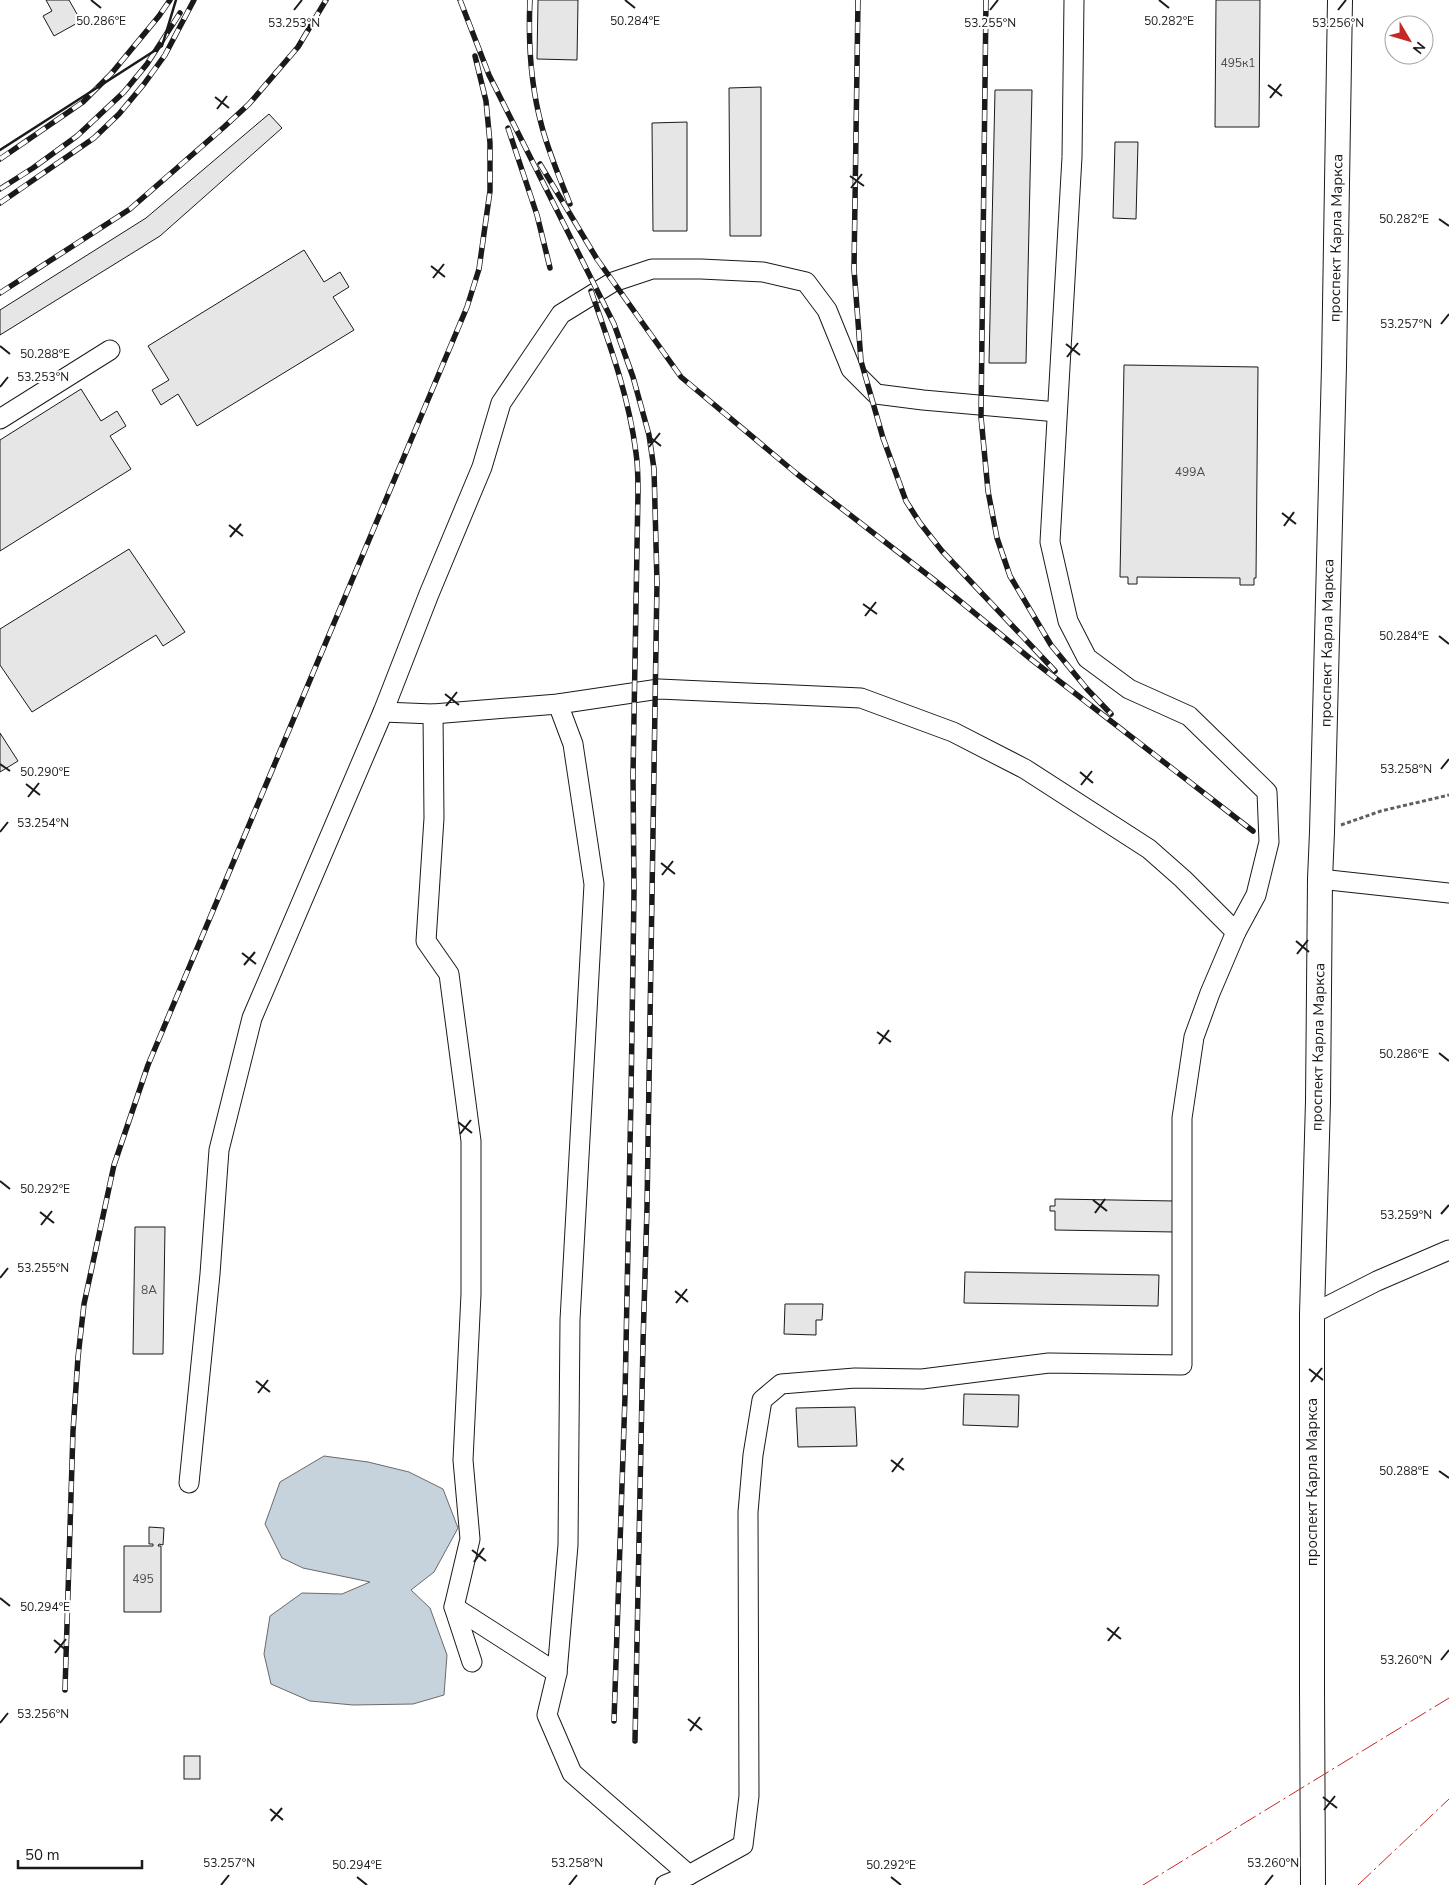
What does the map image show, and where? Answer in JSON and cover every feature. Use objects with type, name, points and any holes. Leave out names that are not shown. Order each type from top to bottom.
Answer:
[{"type":"main road","name":"проспект Карла Маркса","points":[[1313,1885],[1312,1314],[1318,1101],[1320,879],[1334,366],[1340,0]]},
{"type":"lane","points":[[665,1885],[689,1875],[743,1845],[749,1796],[748,1512],[753,1455],[762,1400],[781,1384],[854,1378],[922,1379],[1049,1363],[1182,1365],[1182,1118],[1194,1037],[1236,932],[1256,895],[1269,842],[1267,792],[1189,716],[1129,689],[1087,658],[1068,621],[1050,542],[1072,157],[1074,0]]},
{"type":"lane","points":[[188,1483],[210,1274],[219,1150],[252,1018],[383,712],[429,594],[482,468],[501,403],[561,314],[613,282],[652,269],[763,272],[806,282],[827,310],[851,369],[876,394],[1057,412]]},
{"type":"lane","points":[[0,419],[110,350]]},
{"type":"lane","points":[[383,712],[433,714],[558,704],[659,689],[861,698],[953,732],[1026,769],[1149,849],[1183,879],[1236,932]]},
{"type":"lane","points":[[558,704],[573,744],[594,884],[570,1320],[568,1546],[557,1673],[547,1715],[572,1773],[689,1875]]},
{"type":"lane","points":[[433,714],[434,818],[426,941],[449,974],[471,1141],[471,1294],[463,1460],[470,1539],[454,1607],[472,1662]]},
{"type":"lane","points":[[1320,879],[1449,893]]},
{"type":"lane","points":[[1312,1314],[1449,1250]]},
{"type":"lane","points":[[454,1607],[557,1673]]},
{"type":"path","points":[[1322,832],[1381,812],[1449,795]]},
{"type":"shaded area","points":[[324,1456],[368,1462],[409,1472],[443,1489],[458,1528],[434,1572],[411,1590],[430,1608],[447,1655],[444,1695],[413,1704],[353,1705],[310,1701],[271,1684],[264,1654],[270,1616],[302,1593],[342,1594],[370,1582],[303,1568],[282,1558],[265,1524],[280,1482]]},
{"type":"building","points":[[46,0],[69,0],[81,21],[54,36],[43,16],[52,11]]},
{"type":"building","points":[[538,0],[578,0],[577,60],[537,59]]},
{"type":"building","points":[[1216,0],[1260,0],[1259,127],[1215,127]]},
{"type":"building","points":[[761,87],[761,236],[730,236],[729,88]]},
{"type":"building","points":[[995,90],[1032,90],[1026,363],[989,363]]},
{"type":"building","points":[[269,114],[282,128],[160,236],[0,335],[0,310],[146,218]]},
{"type":"building","points":[[687,122],[687,231],[653,231],[652,123]]},
{"type":"building","points":[[1115,142],[1138,142],[1136,219],[1113,218]]},
{"type":"building","points":[[304,250],[324,282],[340,272],[349,287],[333,297],[354,330],[197,426],[178,394],[161,405],[152,390],[169,380],[148,346]]},
{"type":"building","points":[[1124,365],[1258,367],[1256,578],[1254,578],[1254,585],[1240,585],[1240,578],[1137,577],[1137,584],[1128,584],[1128,577],[1120,577]]},
{"type":"building","points":[[81,389],[101,421],[117,411],[126,426],[110,436],[131,469],[0,551],[0,440]]},
{"type":"building","points":[[129,549],[185,632],[163,646],[156,635],[32,712],[0,665],[0,629]]},
{"type":"building","points":[[0,733],[18,761],[0,772]]},
{"type":"building","points":[[1055,1199],[1175,1201],[1175,1232],[1055,1230],[1055,1211],[1050,1211],[1050,1206],[1055,1206]]},
{"type":"building","points":[[135,1227],[165,1227],[163,1354],[133,1354]]},
{"type":"building","points":[[965,1272],[1159,1275],[1158,1306],[964,1303]]},
{"type":"building","points":[[785,1304],[823,1304],[822,1320],[816,1320],[816,1335],[784,1334]]},
{"type":"building","points":[[964,1394],[1019,1395],[1018,1427],[963,1425]]},
{"type":"building","points":[[855,1407],[857,1446],[798,1447],[796,1408]]},
{"type":"building","points":[[149,1527],[164,1528],[163,1545],[159,1544],[158,1546],[161,1546],[161,1612],[124,1612],[124,1546],[153,1546],[153,1544],[149,1544]]},
{"type":"building","points":[[184,1756],[200,1756],[200,1779],[184,1779]]},
{"type":"railway","points":[[0,159],[83,102],[111,74],[170,0]]},
{"type":"railway","points":[[0,203],[94,138],[119,114],[165,55],[194,0]]},
{"type":"railway","points":[[0,293],[130,209],[224,127],[249,104],[298,47],[326,0]]},
{"type":"railway","points":[[460,0],[489,75],[614,324],[633,377],[649,435],[654,469],[657,582],[647,1208],[635,1741]]},
{"type":"railway","points":[[530,0],[531,64],[538,112],[548,146],[570,204]]},
{"type":"railway","points":[[858,0],[854,269],[861,361],[883,438],[906,501],[920,523],[942,551],[1055,671]]},
{"type":"railway","points":[[986,0],[981,417],[988,491],[997,538],[1010,576],[1051,645],[1087,689],[1111,714]]},
{"type":"railway","points":[[0,189],[77,136],[124,92],[147,64],[180,13]]},
{"type":"railway","points":[[65,1690],[73,1431],[78,1357],[84,1304],[114,1165],[148,1065],[467,307],[479,269],[490,191],[490,143],[486,101],[475,56]]},
{"type":"railway","points":[[508,128],[537,215],[550,268]]},
{"type":"railway","points":[[540,164],[597,259],[681,377],[797,474],[933,579],[1032,660],[1253,831]]},
{"type":"railway","points":[[591,291],[624,391],[633,432],[638,477],[633,775],[634,891],[631,1096],[625,1396],[614,1721]]},
{"type":"wall","points":[[0,150],[162,46],[176,0]]},
{"type":"power","points":[[1143,1885],[1449,1698]]},
{"type":"power","points":[[1358,1885],[1449,1799]]}]
